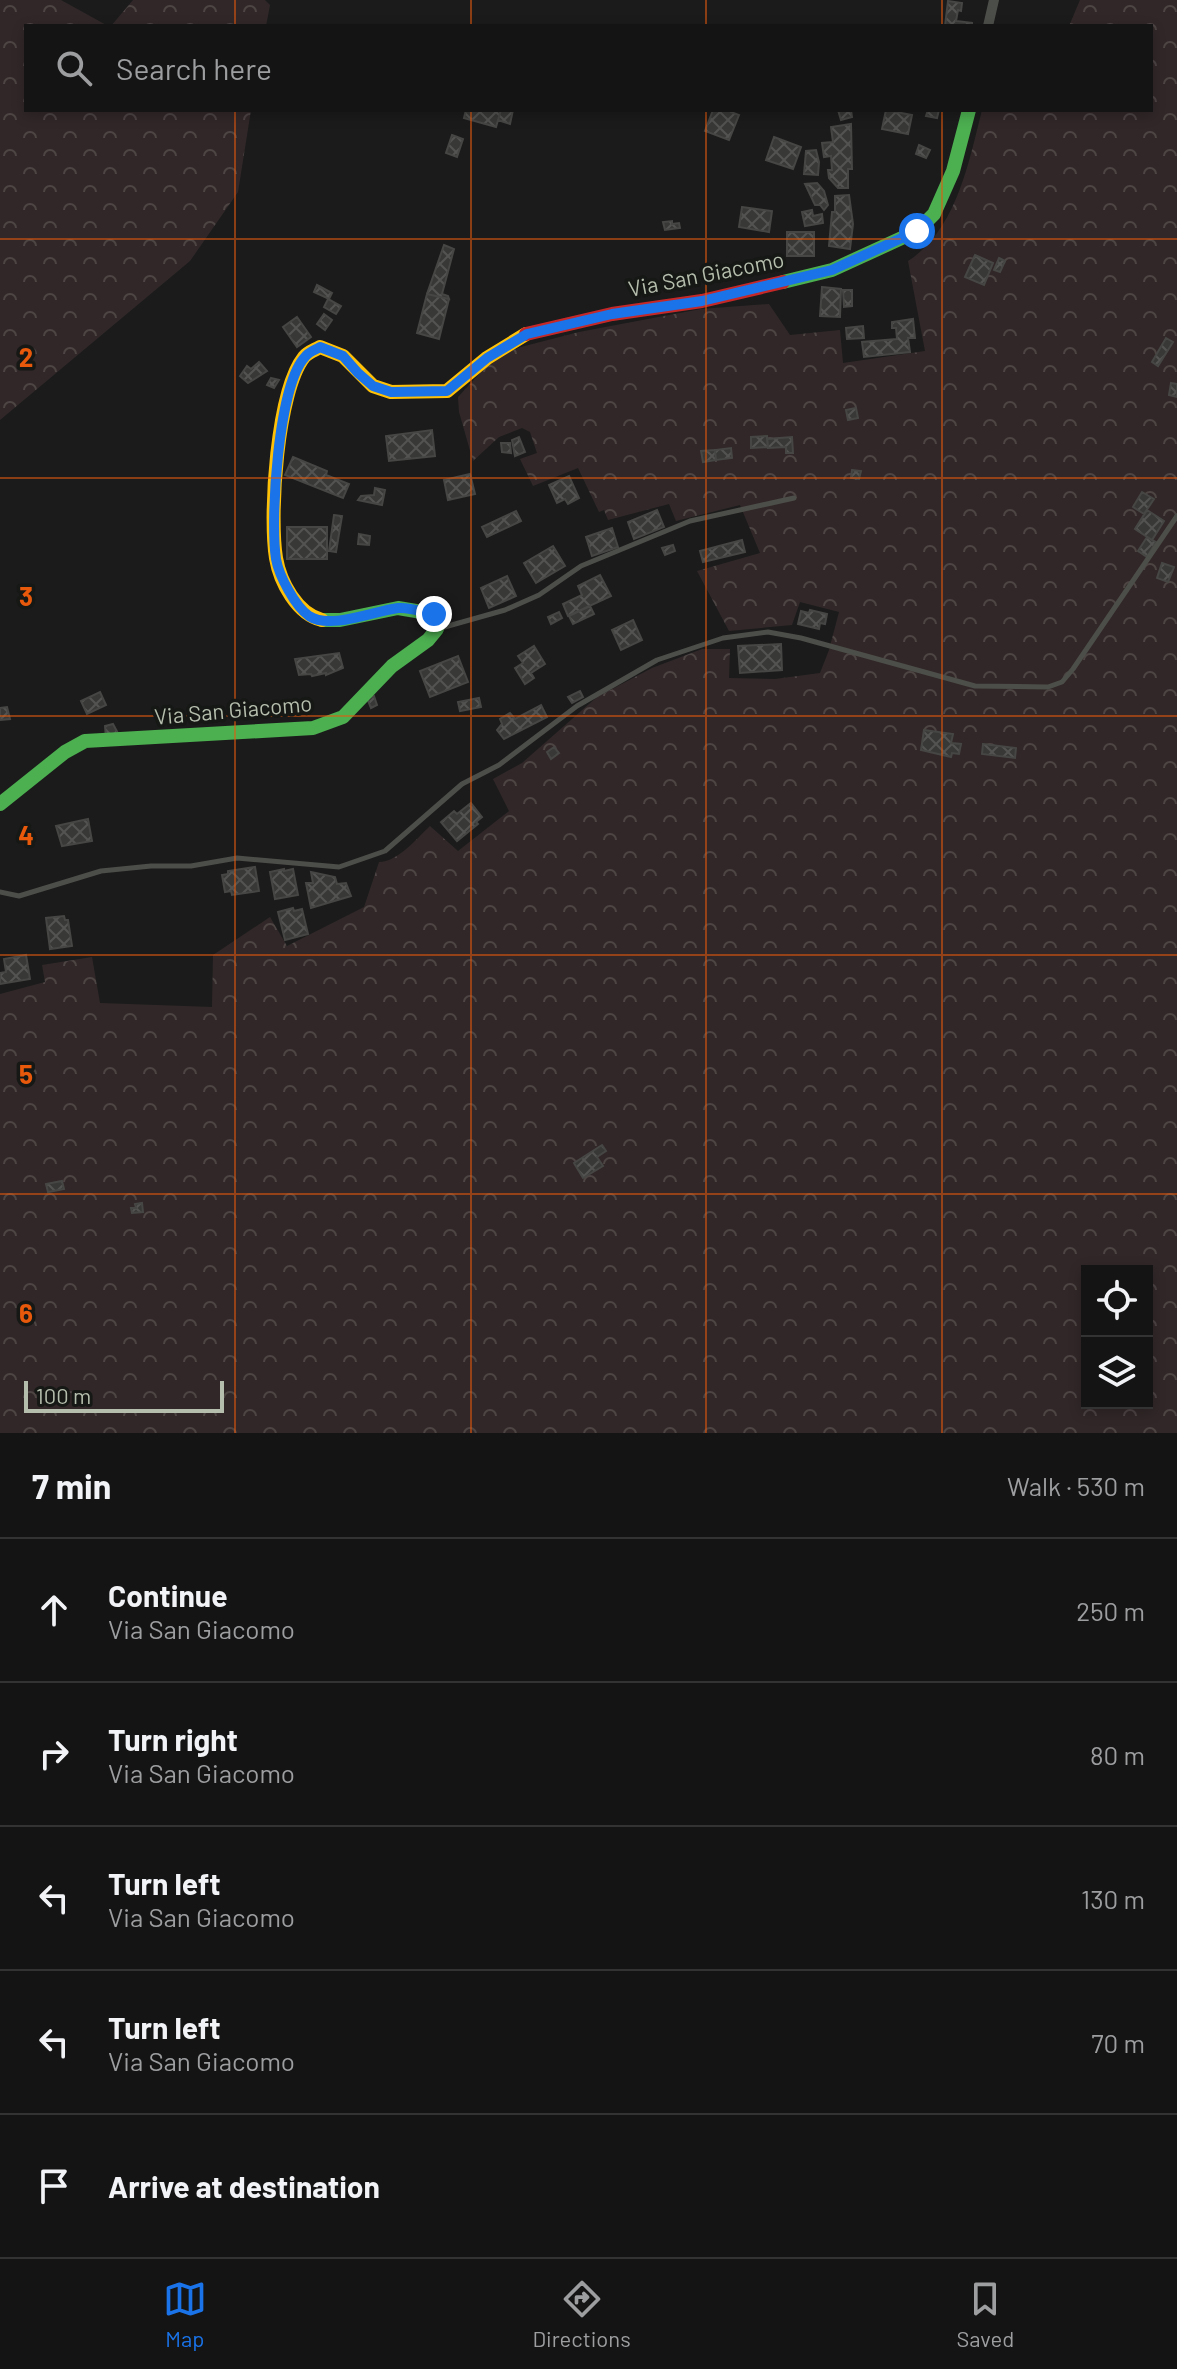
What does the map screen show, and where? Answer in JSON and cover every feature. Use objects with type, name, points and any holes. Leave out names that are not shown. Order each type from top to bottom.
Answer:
[{"type":"street","points":[[988,24],[994,0]]},
{"type":"street","name":"Via San Giacomo","points":[[0,804],[65,752],[85,741],[313,728],[343,717],[392,666],[428,640],[437,629],[434,614],[402,607],[328,622],[311,618],[295,603],[276,561],[275,497],[282,414],[296,371],[305,355],[320,347],[343,356],[373,386],[391,392],[447,391],[487,358],[527,334],[612,314],[702,301],[832,270],[917,231],[934,214],[953,171],[968,112]]},
{"type":"lane","points":[[437,629],[505,610],[539,595],[581,566],[690,521],[794,498]]},
{"type":"lane","points":[[0,892],[19,896],[101,871],[191,866],[237,858],[339,867],[351,863],[385,851],[462,784],[499,765],[577,706],[657,660],[723,638],[768,632],[801,638],[975,686],[1048,687],[1062,682],[1073,669],[1177,516]]},
{"type":"green space","points":[[0,0],[61,0],[104,24],[24,24],[24,112],[251,112],[238,192],[190,261],[0,420]]},
{"type":"green space","points":[[133,0],[265,0],[270,5],[266,24],[113,24]]},
{"type":"green space","points":[[1080,0],[1177,0],[1177,1433],[0,1433],[0,994],[45,982],[42,965],[92,957],[100,1003],[212,1007],[213,955],[270,917],[287,946],[364,907],[379,862],[400,854],[430,826],[458,851],[509,811],[493,779],[522,763],[597,697],[652,668],[702,649],[730,649],[729,678],[775,679],[820,673],[839,612],[800,602],[792,625],[729,631],[697,571],[760,553],[740,505],[676,521],[669,504],[608,520],[604,510],[599,512],[578,468],[533,486],[520,459],[537,453],[530,432],[522,428],[499,437],[473,461],[459,412],[458,397],[495,357],[521,347],[579,332],[701,309],[769,304],[790,335],[840,330],[843,363],[925,351],[908,261],[938,232],[958,194],[981,112],[1153,112],[1153,24],[1070,24]]},
{"type":"building","points":[[948,1],[962,3],[956,21],[972,24],[945,24]]},
{"type":"building","points":[[466,112],[500,112],[496,127],[464,118]]},
{"type":"building","points":[[500,112],[513,112],[510,124],[498,120]]},
{"type":"building","points":[[712,112],[739,115],[729,140],[705,131]]},
{"type":"building","points":[[839,112],[851,112],[852,117],[841,120]]},
{"type":"building","points":[[886,112],[912,115],[908,134],[882,129]]},
{"type":"building","points":[[927,112],[938,112],[937,118],[926,116]]},
{"type":"building","points":[[851,124],[852,169],[848,169],[848,188],[838,188],[829,178],[831,156],[824,157],[822,143],[833,142],[831,127]]},
{"type":"building","points":[[452,135],[463,139],[457,157],[446,153]]},
{"type":"building","points":[[774,137],[801,147],[793,169],[766,160]]},
{"type":"building","points":[[919,145],[930,150],[926,158],[916,154]]},
{"type":"building","points":[[816,150],[818,175],[804,174],[806,151]]},
{"type":"building","points":[[817,183],[824,191],[828,205],[824,210],[820,205],[815,205],[805,184]]},
{"type":"building","points":[[849,195],[853,224],[850,249],[829,246],[835,196]]},
{"type":"building","points":[[742,207],[772,211],[769,232],[739,227]]},
{"type":"building","points":[[812,210],[813,216],[822,214],[823,223],[805,226],[802,212]]},
{"type":"building","points":[[672,221],[672,224],[679,223],[680,228],[665,230],[663,222]]},
{"type":"building","points":[[787,232],[814,232],[814,256],[787,256]]},
{"type":"building","points":[[444,245],[454,249],[442,294],[449,299],[427,294]]},
{"type":"building","points":[[975,255],[993,263],[984,285],[965,277]]},
{"type":"building","points":[[999,258],[1005,261],[1000,272],[994,270]]},
{"type":"building","points":[[317,285],[332,293],[329,299],[314,292]]},
{"type":"building","points":[[822,287],[841,289],[840,317],[820,316]]},
{"type":"building","points":[[843,290],[852,290],[852,306],[844,307]]},
{"type":"building","points":[[427,294],[449,299],[439,339],[417,333]]},
{"type":"building","points":[[328,299],[341,306],[336,314],[324,307]]},
{"type":"building","points":[[324,314],[332,320],[325,330],[317,324]]},
{"type":"building","points":[[297,317],[311,337],[297,347],[283,327]]},
{"type":"building","points":[[913,319],[915,338],[908,338],[910,352],[864,357],[862,342],[897,339],[892,322]]},
{"type":"building","points":[[863,326],[864,338],[847,339],[846,328]]},
{"type":"building","points":[[1166,338],[1173,342],[1158,366],[1152,362]]},
{"type":"building","points":[[259,362],[267,371],[248,383],[240,376],[247,366],[251,369]]},
{"type":"building","points":[[271,378],[279,380],[274,388],[267,385]]},
{"type":"building","points":[[1171,383],[1177,384],[1177,397],[1169,395]]},
{"type":"building","points":[[856,408],[858,418],[848,420],[846,410]]},
{"type":"building","points":[[432,430],[435,456],[389,461],[386,436]]},
{"type":"building","points":[[767,436],[768,447],[751,448],[751,437]]},
{"type":"building","points":[[519,437],[525,452],[515,456],[512,440]]},
{"type":"building","points":[[792,437],[793,453],[786,453],[786,447],[768,448],[767,439]]},
{"type":"building","points":[[501,443],[510,443],[511,453],[502,452]]},
{"type":"building","points":[[731,448],[732,458],[716,460],[715,450]]},
{"type":"building","points":[[715,450],[716,460],[703,462],[701,451]]},
{"type":"building","points":[[293,457],[349,484],[343,498],[285,475]]},
{"type":"building","points":[[852,470],[861,471],[859,479],[851,478]]},
{"type":"building","points":[[470,474],[475,494],[448,500],[444,480]]},
{"type":"building","points":[[569,476],[579,498],[568,504],[565,499],[557,503],[549,485]]},
{"type":"building","points":[[375,488],[385,490],[382,505],[358,500],[361,496],[374,495]]},
{"type":"building","points":[[1142,492],[1154,499],[1144,514],[1133,507]]},
{"type":"building","points":[[657,510],[664,527],[634,539],[628,522]]},
{"type":"building","points":[[1147,510],[1164,521],[1152,540],[1135,529]]},
{"type":"building","points":[[516,511],[521,521],[487,537],[482,527]]},
{"type":"building","points":[[334,515],[342,516],[336,552],[329,551]]},
{"type":"building","points":[[287,527],[327,527],[327,559],[287,559]]},
{"type":"building","points":[[612,528],[618,547],[592,556],[586,537]]},
{"type":"building","points":[[359,534],[370,536],[369,545],[358,544]]},
{"type":"building","points":[[1147,537],[1156,542],[1147,557],[1138,551]]},
{"type":"building","points":[[742,540],[745,552],[703,562],[700,551]]},
{"type":"building","points":[[673,545],[675,551],[665,555],[662,548]]},
{"type":"building","points":[[553,546],[565,566],[536,583],[524,563]]},
{"type":"building","points":[[1162,563],[1174,567],[1168,582],[1157,578]]},
{"type":"building","points":[[600,575],[611,596],[568,616],[563,604],[582,595],[578,586]]},
{"type":"building","points":[[507,576],[516,596],[489,608],[481,588]]},
{"type":"building","points":[[590,606],[594,614],[573,624],[569,616]]},
{"type":"building","points":[[810,610],[827,614],[825,624],[820,623],[819,629],[798,624],[801,611],[809,613]]},
{"type":"building","points":[[559,612],[562,618],[551,624],[548,617]]},
{"type":"building","points":[[633,620],[642,640],[621,650],[612,630]]},
{"type":"building","points":[[781,644],[782,670],[740,673],[738,646]]},
{"type":"building","points":[[534,646],[545,664],[531,673],[534,678],[525,684],[515,668],[523,663],[518,656]]},
{"type":"building","points":[[339,653],[343,668],[326,675],[299,675],[295,659]]},
{"type":"building","points":[[458,656],[468,682],[430,697],[420,671]]},
{"type":"building","points":[[580,691],[583,697],[572,703],[568,697]]},
{"type":"building","points":[[100,692],[106,705],[87,714],[81,701]]},
{"type":"building","points":[[374,696],[377,705],[371,708],[367,698]]},
{"type":"building","points":[[479,698],[481,707],[460,711],[458,702]]},
{"type":"building","points":[[541,705],[547,717],[504,739],[497,730],[502,724],[500,719],[510,713],[515,719]]},
{"type":"building","points":[[7,707],[10,719],[0,720],[0,708]]},
{"type":"building","points":[[113,724],[121,739],[106,738],[105,726]]},
{"type":"building","points":[[924,730],[953,734],[951,743],[961,744],[959,754],[952,753],[951,757],[921,750]]},
{"type":"building","points":[[983,744],[1016,748],[1015,758],[982,754]]},
{"type":"building","points":[[554,747],[559,753],[551,759],[547,752]]},
{"type":"building","points":[[471,803],[482,817],[457,841],[441,822]]},
{"type":"building","points":[[88,819],[92,841],[62,846],[56,826]]},
{"type":"building","points":[[255,867],[259,891],[232,895],[231,891],[225,892],[222,875],[228,874],[228,871]]},
{"type":"building","points":[[293,869],[298,895],[275,899],[270,872]]},
{"type":"building","points":[[311,872],[335,877],[337,884],[346,883],[351,896],[311,908],[306,883],[313,883]]},
{"type":"building","points":[[293,908],[294,911],[302,909],[308,934],[285,940],[278,912]]},
{"type":"building","points":[[64,916],[68,920],[72,946],[50,949],[46,918]]},
{"type":"building","points":[[26,955],[30,979],[0,984],[0,973],[6,972],[4,959]]},
{"type":"building","points":[[602,1145],[606,1151],[597,1157],[603,1166],[583,1178],[574,1163]]},
{"type":"building","points":[[62,1181],[64,1189],[48,1192],[46,1184]]},
{"type":"building","points":[[142,1203],[143,1212],[132,1213],[131,1208],[136,1208],[135,1204]]},
{"type":"traffic: fast","points":[[783,282],[832,270],[917,231],[934,214],[953,171],[968,112]]},
{"type":"traffic: fast","points":[[0,804],[65,752],[85,741],[313,728],[343,717],[392,666],[428,640],[437,629],[434,614],[398,608],[340,620],[322,620]]},
{"type":"traffic: slow","points":[[322,620],[305,611],[291,596],[278,567],[274,538],[281,424],[287,397],[304,357],[320,347],[343,356],[373,386],[391,392],[447,391],[487,358],[526,334]]},
{"type":"traffic: jam","points":[[526,334],[612,314],[702,301],[783,282]]},
{"type":"route","points":[[434,614],[402,607],[328,622],[311,618],[295,603],[276,561],[275,497],[282,414],[296,371],[305,355],[320,347],[343,356],[373,386],[391,392],[447,391],[487,358],[527,334],[612,314],[702,301],[832,270],[917,231]]}]
